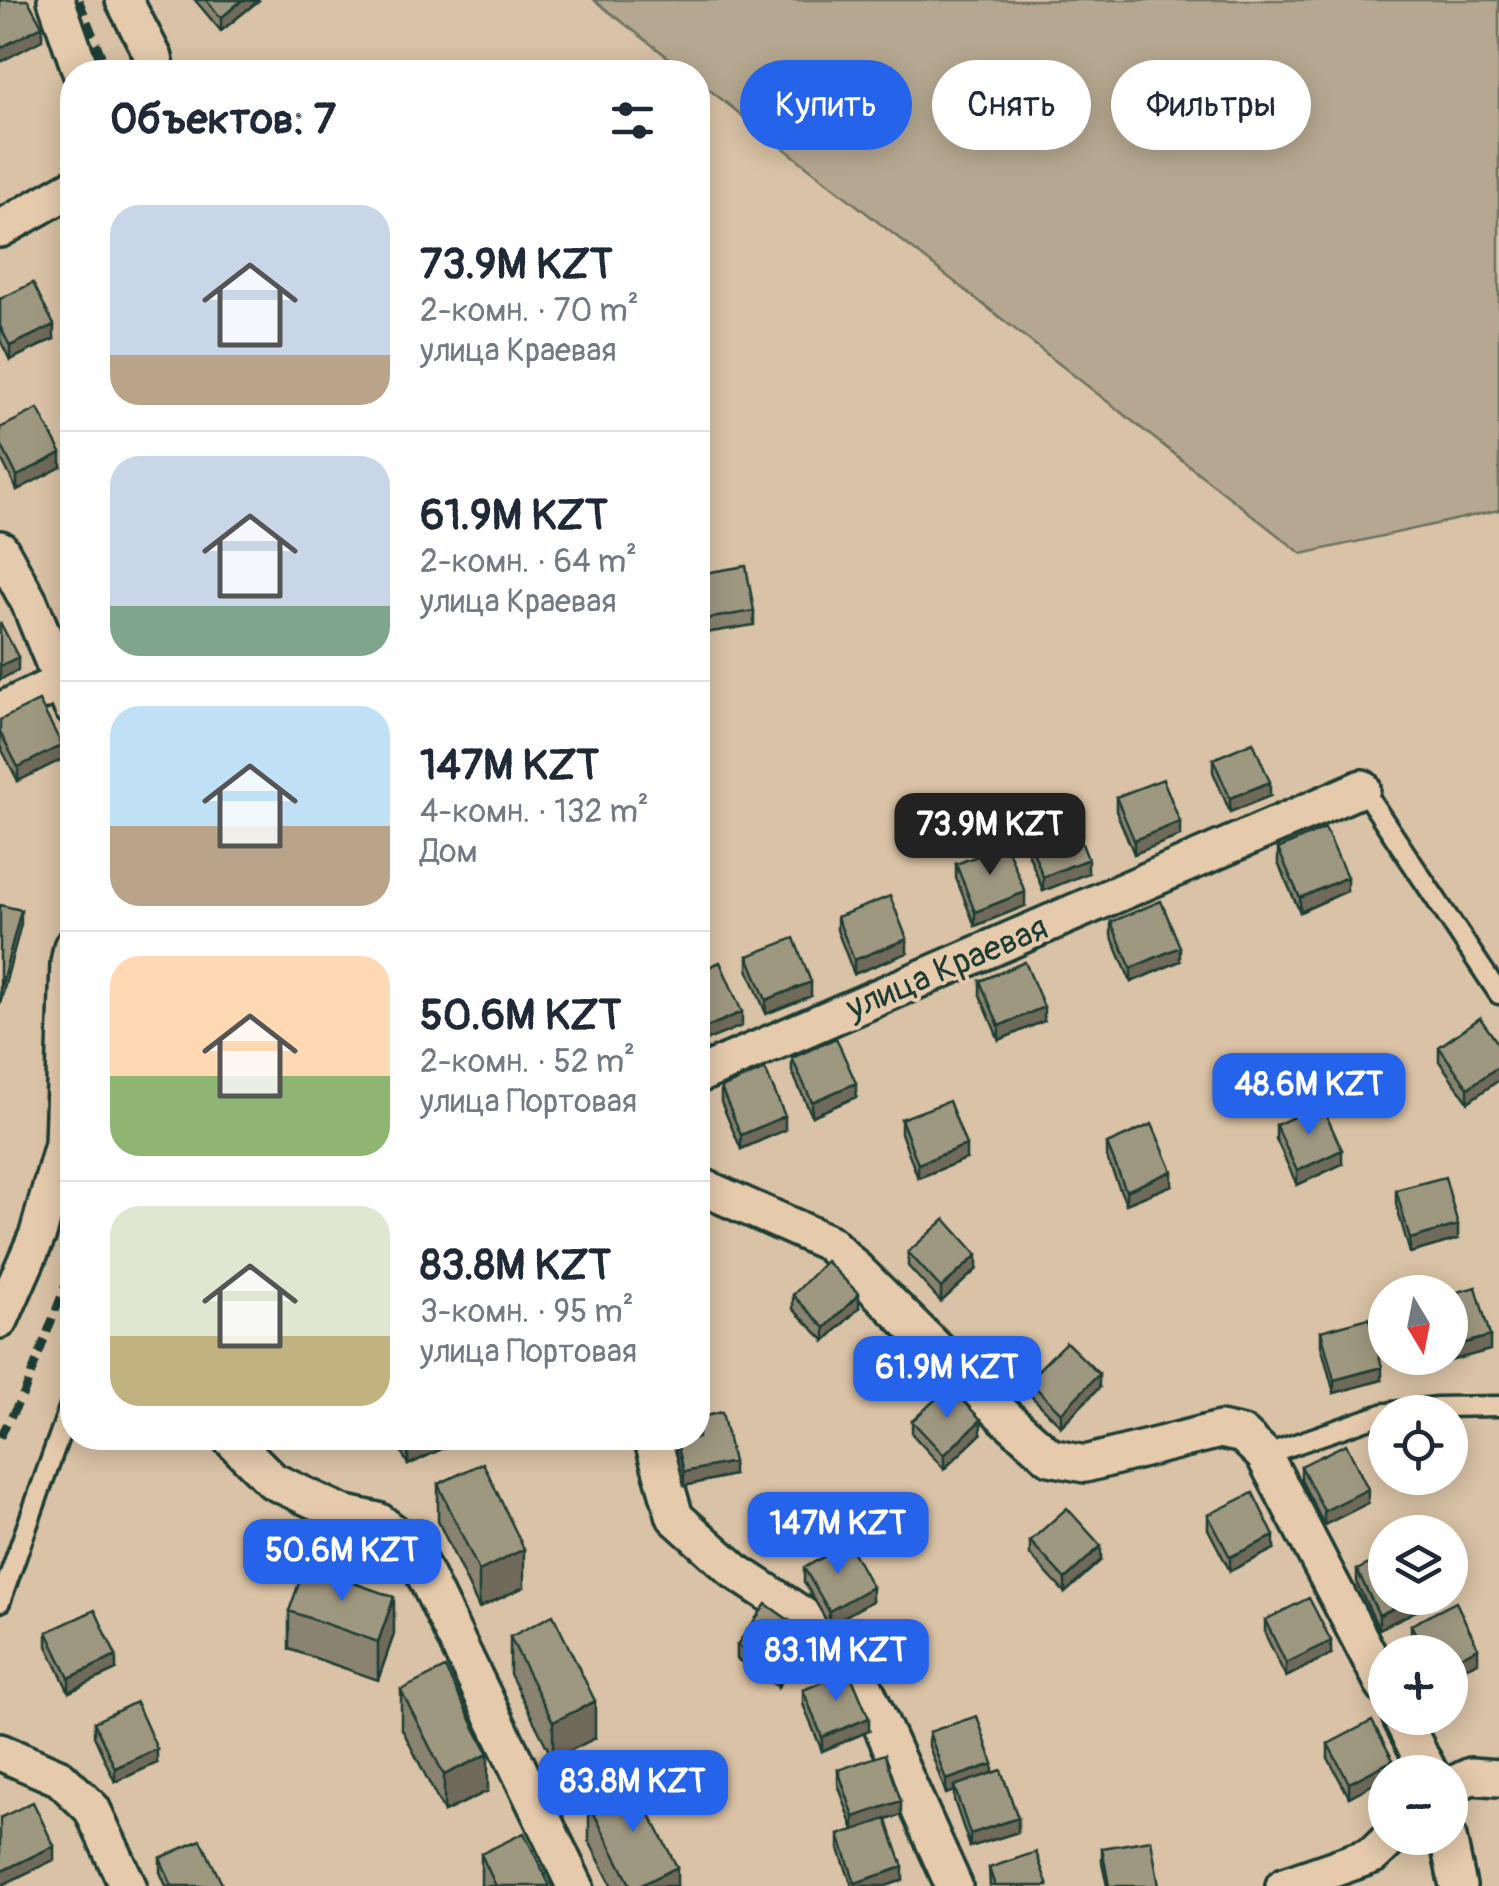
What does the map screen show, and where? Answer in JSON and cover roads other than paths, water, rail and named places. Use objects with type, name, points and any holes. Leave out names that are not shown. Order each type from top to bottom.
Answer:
[{"type":"street","points":[[56,0],[77,60]]},
{"type":"street","points":[[124,0],[154,60]]},
{"type":"street","points":[[0,229],[60,195]]},
{"type":"street","points":[[0,549],[29,602],[60,675]]},
{"type":"street","points":[[0,712],[60,696]]},
{"type":"street","name":"улица Краевая","points":[[710,1071],[1362,788]]},
{"type":"street","points":[[0,1320],[38,1234],[60,1155]]},
{"type":"street","points":[[710,1190],[828,1243],[1005,1418],[1050,1457],[1086,1464],[1220,1430],[1244,1435],[1264,1455],[1368,1654]]},
{"type":"street","points":[[242,1450],[274,1481],[342,1513],[378,1521],[411,1546],[575,1886]]},
{"type":"street","points":[[655,1450],[675,1517],[734,1571],[805,1617],[848,1651],[954,1886]]},
{"type":"street","points":[[0,1752],[60,1778],[92,1809],[128,1886]]},
{"type":"street","points":[[1468,1777],[1499,1778]]},
{"type":"street","points":[[1284,1886],[1373,1855]]},
{"type":"street","points":[[1452,1855],[1458,1886]]},
{"type":"lane","points":[[1362,788],[1499,994]]},
{"type":"lane","points":[[1468,1406],[1499,1406]]},
{"type":"lane","points":[[1264,1455],[1368,1420]]},
{"type":"lane","points":[[0,1602],[60,1434]]},
{"type":"railway","points":[[79,0],[103,60]]},
{"type":"railway","points":[[0,1437],[24,1393],[60,1299]]}]
